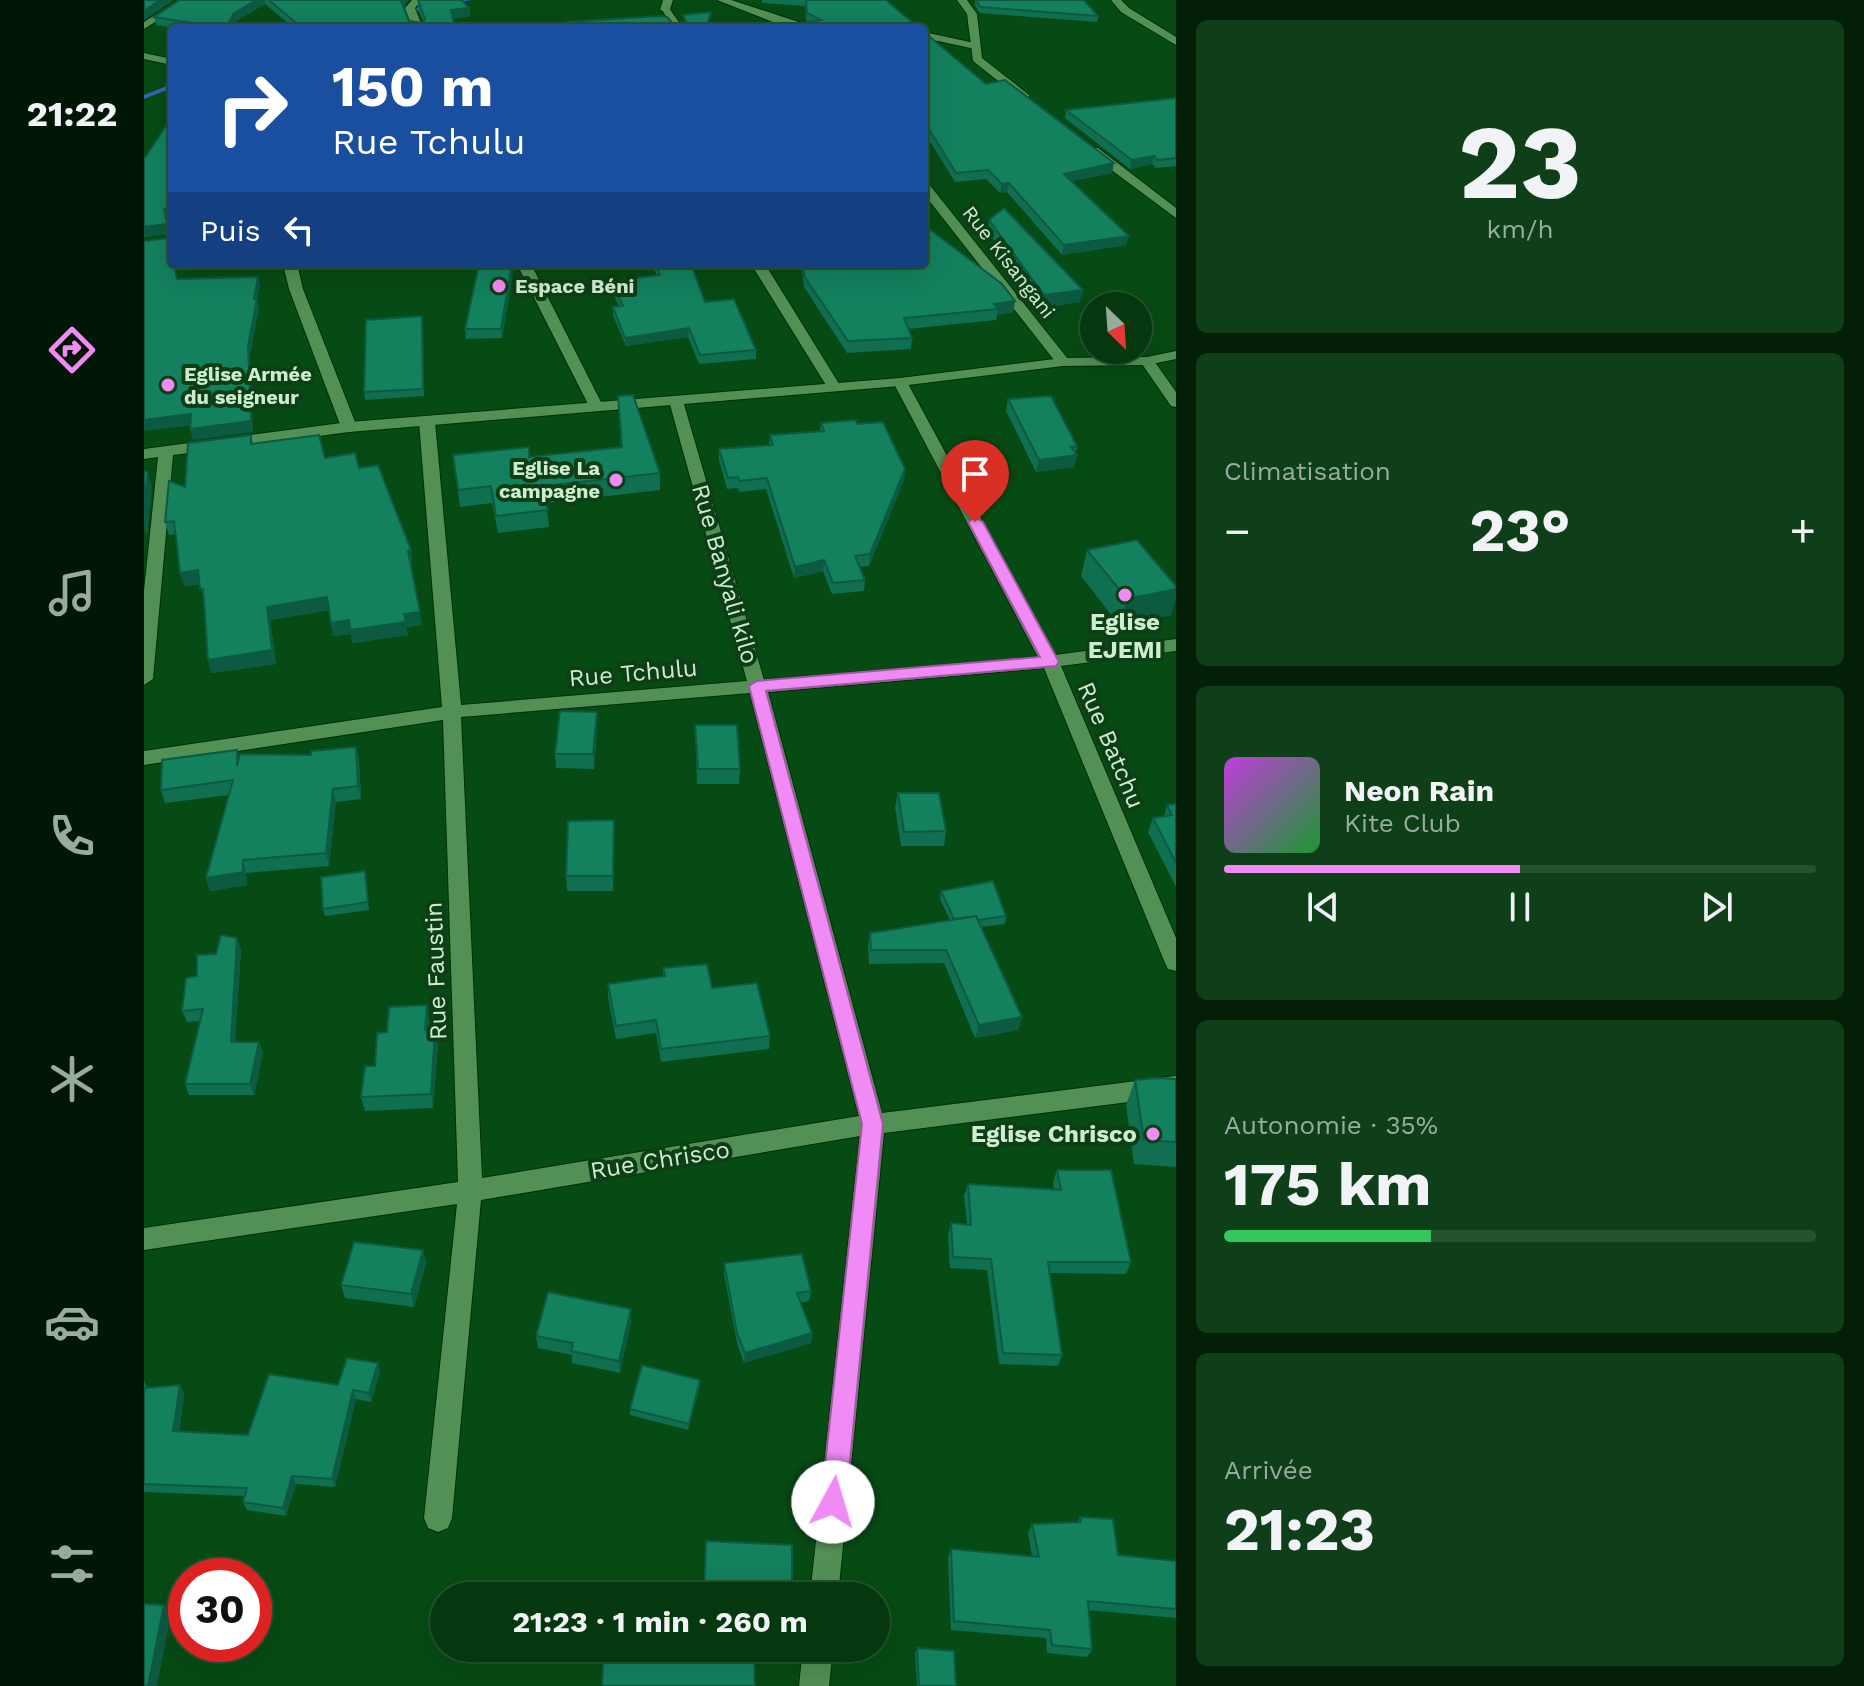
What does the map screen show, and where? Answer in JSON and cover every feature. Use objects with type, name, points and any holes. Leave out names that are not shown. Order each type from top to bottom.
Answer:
[{"type":"street","points":[[144,26],[185,0]]},
{"type":"street","points":[[722,0],[784,24]]},
{"type":"street","points":[[962,0],[972,14],[977,59],[1039,108]]},
{"type":"street","points":[[1116,0],[1125,10],[1176,42]]},
{"type":"street","points":[[666,5],[676,24]]},
{"type":"street","points":[[928,36],[975,46]]},
{"type":"street","points":[[144,56],[168,61]]},
{"type":"street","points":[[1089,146],[1176,214]]},
{"type":"street","name":"Rue Kisangani","points":[[928,191],[1063,362]]},
{"type":"street","points":[[291,268],[296,289],[349,427]]},
{"type":"street","points":[[526,268],[596,406]]},
{"type":"street","points":[[760,268],[834,387]]},
{"type":"street","points":[[1152,360],[1176,355]]},
{"type":"street","points":[[144,454],[349,427],[900,382],[1080,362]]},
{"type":"street","points":[[1149,364],[1176,403]]},
{"type":"street","name":"Rue Batchu","points":[[900,382],[1050,662],[1176,963]]},
{"type":"street","name":"Rue Banyali kilo","points":[[676,401],[757,686],[873,1124],[825,1582]]},
{"type":"street","name":"Rue Faustin","points":[[427,422],[452,712],[470,1191],[438,1518]]},
{"type":"street","points":[[144,679],[166,451]]},
{"type":"street","name":"Rue Tchulu","points":[[144,758],[452,712],[1050,662],[1176,645]]},
{"type":"street","name":"Rue Chrisco","points":[[144,1239],[470,1191],[873,1124],[1176,1086]]},
{"type":"street","points":[[814,1686],[817,1662]]},
{"type":"building","points":[[144,0],[160,0],[144,11]]},
{"type":"building","points":[[180,0],[257,0],[234,13],[228,24],[200,24],[154,17]]},
{"type":"building","points":[[269,0],[402,0],[409,21],[422,23],[425,19],[418,0],[462,0],[469,8],[451,10],[454,24],[297,24]]},
{"type":"building","points":[[806,0],[886,0],[914,24],[807,24],[821,20],[807,13]]},
{"type":"building","points":[[976,0],[1084,0],[1098,16],[980,7]]},
{"type":"building","points":[[711,12],[707,24],[683,24],[686,21],[683,15]]},
{"type":"building","points":[[660,16],[667,17],[673,24],[567,22]]},
{"type":"building","points":[[928,35],[986,84],[1005,80],[1114,163],[1064,174],[1129,236],[1064,245],[1009,183],[1002,184],[988,170],[956,173],[928,128]]},
{"type":"building","points":[[1176,98],[1176,158],[1158,160],[1154,156],[1132,160],[1066,110]]},
{"type":"building","points":[[168,123],[168,208],[164,209],[167,224],[144,227],[144,159]]},
{"type":"building","points":[[1004,208],[1083,290],[1044,295],[989,220]]},
{"type":"building","points":[[928,228],[1002,284],[1015,301],[994,304],[998,309],[904,318],[912,338],[848,341],[804,276],[804,268],[928,268]]},
{"type":"building","points":[[168,238],[168,268],[175,268],[177,279],[258,277],[248,346],[251,421],[190,429],[191,414],[144,420],[144,241]]},
{"type":"building","points":[[478,268],[511,268],[501,329],[465,329]]},
{"type":"building","points":[[657,268],[692,268],[705,302],[734,299],[756,350],[700,355],[689,328],[625,338],[613,307],[623,306],[611,281],[660,275]]},
{"type":"building","points":[[422,316],[423,389],[364,392],[366,320]]},
{"type":"building","points":[[633,395],[660,473],[543,486],[548,510],[496,516],[491,486],[458,490],[453,455],[529,447],[529,457],[622,447],[618,396]]},
{"type":"building","points":[[1051,396],[1077,446],[1071,447],[1077,455],[1039,460],[1008,399]]},
{"type":"building","points":[[856,420],[857,424],[883,422],[905,469],[870,554],[855,556],[865,580],[833,583],[824,560],[795,567],[767,478],[739,481],[738,477],[728,478],[719,449],[773,445],[770,435],[824,431],[821,423]]},
{"type":"building","points":[[251,435],[251,444],[319,435],[325,458],[355,453],[359,468],[378,465],[411,550],[408,551],[420,612],[404,614],[406,622],[350,630],[349,620],[331,623],[327,597],[267,607],[272,650],[208,660],[203,589],[200,589],[198,570],[180,573],[174,521],[165,522],[169,481],[185,487],[188,443]]},
{"type":"building","points":[[144,471],[148,472],[144,506]]},
{"type":"building","points":[[1137,540],[1176,589],[1127,599],[1087,550]]},
{"type":"building","points":[[560,711],[597,712],[593,754],[555,754]]},
{"type":"building","points":[[695,725],[737,725],[740,769],[698,769]]},
{"type":"building","points":[[356,747],[358,786],[333,789],[326,853],[243,860],[243,872],[206,878],[233,780],[161,790],[162,760],[237,750],[237,766],[240,754],[311,755],[311,751]]},
{"type":"building","points":[[898,793],[939,793],[946,831],[904,832]]},
{"type":"building","points":[[1176,804],[1176,863],[1153,818],[1172,815],[1167,805]]},
{"type":"building","points":[[614,820],[613,876],[566,876],[568,821]]},
{"type":"building","points":[[365,871],[368,902],[323,909],[321,877]]},
{"type":"building","points":[[993,881],[1006,916],[954,919],[941,891]]},
{"type":"building","points":[[976,916],[1022,1017],[979,1025],[946,950],[871,950],[870,933]]},
{"type":"building","points":[[221,935],[237,938],[231,1042],[259,1042],[250,1084],[185,1084],[203,1009],[182,1011],[186,978],[197,976],[197,955],[216,954]]},
{"type":"building","points":[[707,964],[712,988],[757,983],[770,1036],[661,1049],[656,1020],[616,1026],[608,984],[665,976],[663,968]]},
{"type":"building","points":[[427,1005],[425,1030],[435,1030],[431,1094],[361,1097],[365,1066],[375,1066],[377,1033],[387,1032],[389,1007]]},
{"type":"building","points":[[1176,1079],[1176,1142],[1144,1140],[1135,1080]]},
{"type":"building","points":[[1057,1170],[1111,1170],[1131,1262],[1048,1262],[1062,1355],[1003,1353],[991,1259],[953,1257],[951,1223],[971,1225],[968,1184],[1061,1190]]},
{"type":"building","points":[[354,1242],[423,1250],[411,1294],[341,1285]]},
{"type":"building","points":[[802,1254],[811,1291],[797,1293],[812,1333],[745,1353],[737,1333],[724,1263]]},
{"type":"building","points":[[548,1292],[631,1309],[619,1361],[571,1351],[573,1343],[536,1336]]},
{"type":"building","points":[[347,1358],[378,1363],[369,1393],[353,1390],[332,1479],[292,1476],[283,1508],[243,1502],[247,1488],[144,1484],[144,1388],[180,1385],[173,1431],[248,1435],[269,1374],[338,1385]]},
{"type":"building","points":[[642,1365],[700,1380],[689,1424],[630,1409]]},
{"type":"building","points":[[1080,1517],[1113,1519],[1118,1555],[1176,1561],[1176,1609],[1088,1601],[1092,1649],[1052,1645],[1050,1630],[954,1621],[951,1549],[1039,1557],[1032,1524],[1081,1522]]},
{"type":"building","points":[[706,1541],[792,1545],[792,1582],[705,1582]]},
{"type":"building","points":[[144,1604],[164,1605],[148,1686],[144,1686]]},
{"type":"building","points":[[917,1648],[954,1651],[956,1686],[919,1686]]},
{"type":"building","points":[[603,1662],[754,1662],[755,1686],[602,1686]]},
{"type":"waterway","points":[[390,18],[426,6],[468,0]]},
{"type":"waterway","points":[[144,97],[168,88]]},
{"type":"place","name":"Espace Béni","points":[[499,286]]},
{"type":"place","name":"Eglise Armée du seigneur","points":[[168,385]]},
{"type":"place","name":"Eglise La campagne","points":[[616,480]]},
{"type":"place","name":"Eglise EJEMI","points":[[1125,595]]},
{"type":"place","name":"Eglise Chrisco","points":[[1153,1134]]},
{"type":"route","points":[[833,1502],[873,1124],[757,686],[1050,662],[975,522]]}]
